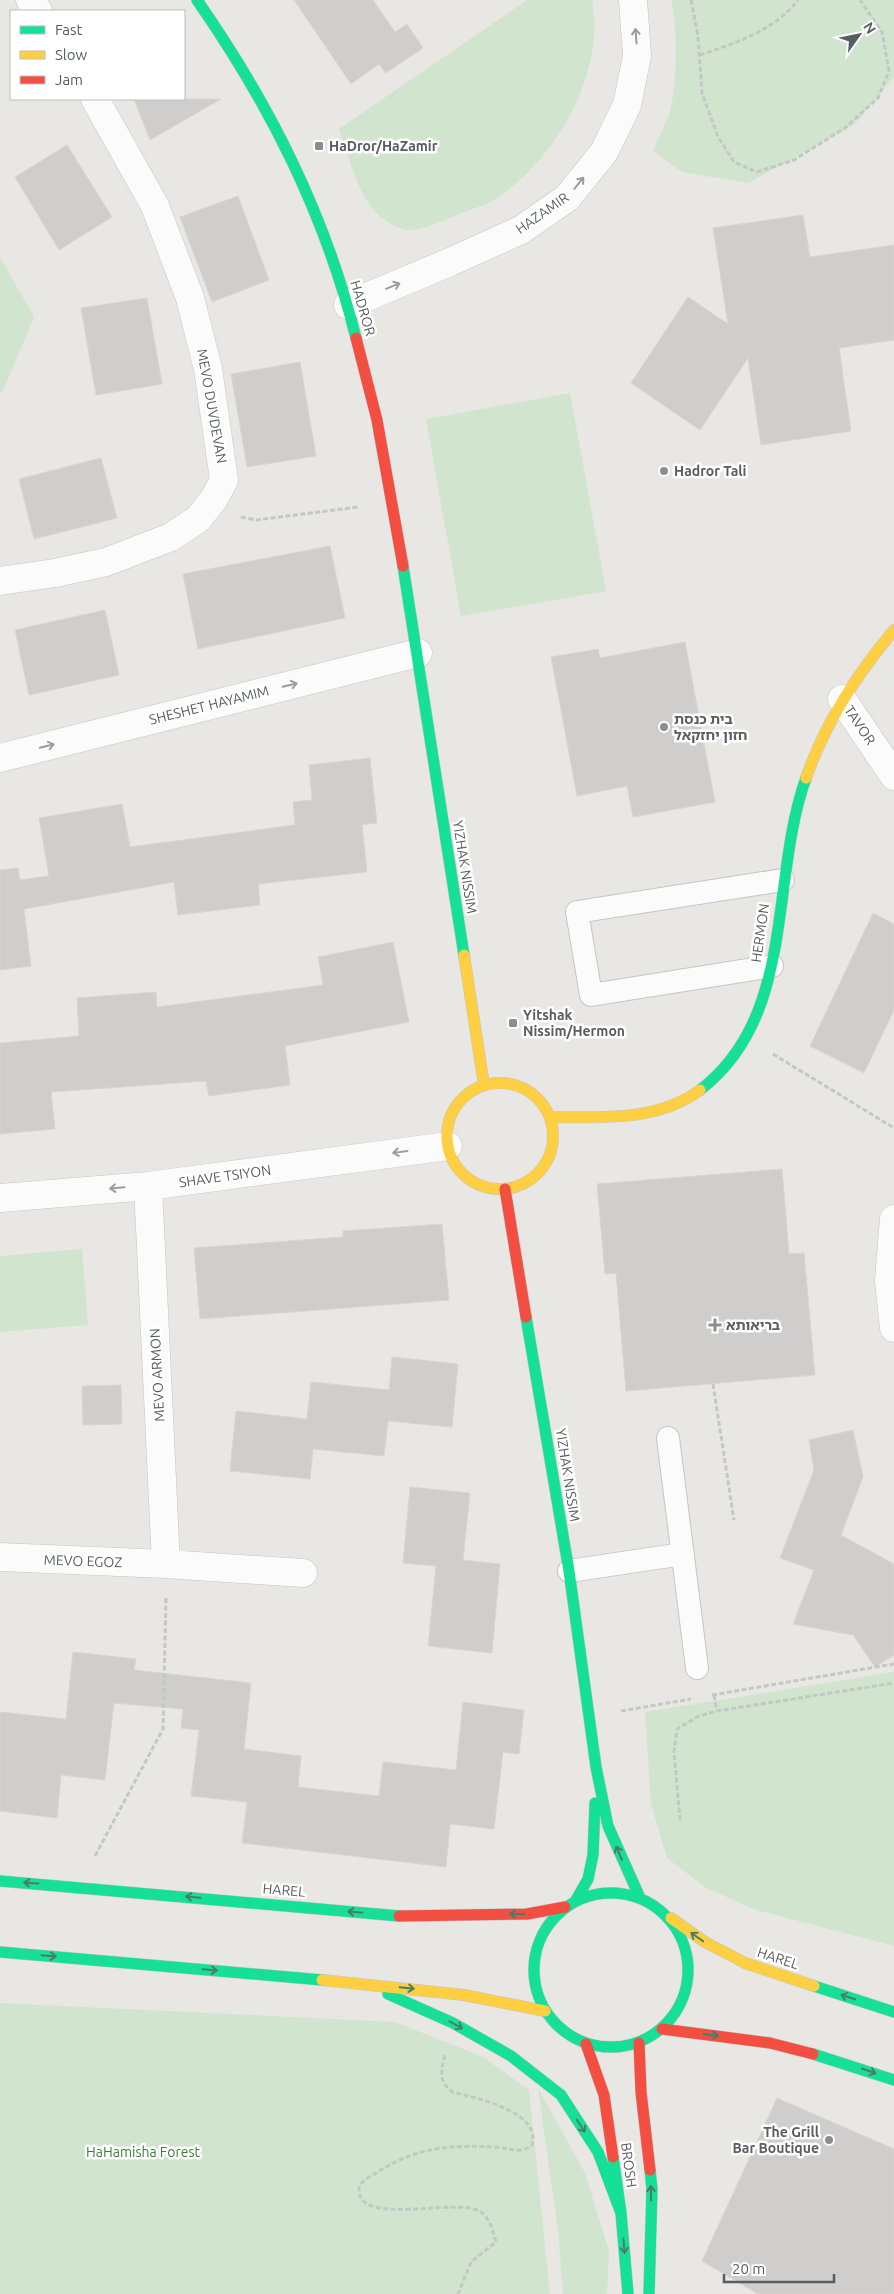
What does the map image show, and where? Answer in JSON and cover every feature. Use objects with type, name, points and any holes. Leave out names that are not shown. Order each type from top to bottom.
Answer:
[{"type":"street","name":"HADROR","points":[[197,0],[230,47],[279,133],[321,223],[348,304],[377,420],[418,653]]},
{"type":"street","name":"HAZAMIR","points":[[348,304],[522,230],[567,198],[604,152],[627,105],[637,56],[633,0]]},
{"type":"street","name":"MEVO DUVDEVAN","points":[[0,581],[54,573],[106,562],[170,537],[198,519],[214,499],[224,480],[208,369],[190,298],[155,206],[96,100]]},
{"type":"street","name":"HERMON","points":[[550,1117],[644,1114],[678,1104],[705,1086],[731,1064],[747,1038],[761,1009],[772,966],[783,880],[799,796],[842,699],[876,650],[894,630]]},
{"type":"street","name":"SHESHET HAYAMIM","points":[[0,758],[418,653]]},
{"type":"street","name":"YIZHAK NISSIM","points":[[418,653],[484,1085]]},
{"type":"street","name":"TAVOR","points":[[842,699],[894,776]]},
{"type":"street","points":[[497,1083],[524,1088],[544,1105],[550,1117],[553,1134],[552,1149],[545,1164],[535,1176],[521,1185],[505,1189],[480,1185],[469,1179],[452,1159],[448,1146],[447,1131],[451,1116],[459,1103],[470,1092],[484,1085],[497,1083]]},
{"type":"street","name":"SHAVE TSIYON","points":[[0,1198],[148,1186],[448,1146]]},
{"type":"street","name":"MEVO ARMON","points":[[148,1186],[166,1564]]},
{"type":"street","name":"YIZHAK NISSIM","points":[[505,1189],[569,1571],[596,1767],[608,1826],[640,1898]]},
{"type":"street","points":[[894,1219],[889,1281],[894,1328]]},
{"type":"street","name":"MEVO EGOZ","points":[[0,1558],[166,1564],[303,1573]]},
{"type":"street","name":"YIZHAK NISSIM","points":[[576,1900],[588,1879],[592,1855],[596,1767]]},
{"type":"street","name":"HAREL","points":[[0,1881],[396,1916],[527,1914],[565,1906]]},
{"type":"street","points":[[597,1893],[618,1893],[640,1898],[663,1912],[679,1933],[688,1958],[688,1984],[679,2009],[662,2029],[639,2043],[621,2048],[603,2048],[586,2044],[562,2031],[545,2011],[535,1990],[533,1966],[538,1943],[549,1923],[565,1906],[576,1900],[597,1893]]},
{"type":"street","name":"HAREL","points":[[663,1912],[705,1942],[744,1962],[894,2012]]},
{"type":"street","points":[[0,1952],[464,1994],[545,2011]]},
{"type":"street","points":[[364,1984],[453,2023],[511,2056],[561,2095],[598,2152],[621,2213]]},
{"type":"street","points":[[662,2029],[770,2043],[826,2056],[894,2080]]},
{"type":"street","name":"BROSH","points":[[639,2043],[641,2092],[652,2188],[649,2294]]},
{"type":"street","name":"BROSH","points":[[586,2044],[604,2095],[621,2213],[628,2294]]},
{"type":"lane","points":[[772,966],[591,995],[577,912],[783,880]]},
{"type":"lane","points":[[668,1438],[697,1668]]},
{"type":"lane","points":[[569,1571],[683,1554]]},
{"type":"path","points":[[691,0],[700,55],[702,92],[718,137],[734,162],[757,172],[794,160],[845,128],[878,98],[889,72],[882,32],[860,0]]},
{"type":"path","points":[[700,55],[745,40],[778,19],[798,0]]},
{"type":"path","points":[[256,520],[391,502]]},
{"type":"path","points":[[747,1038],[894,1128]]},
{"type":"path","points":[[713,1384],[734,1520]]},
{"type":"path","points":[[78,1887],[164,1729],[166,1564]]},
{"type":"path","points":[[704,1697],[894,1664]]},
{"type":"path","points":[[680,1820],[674,1752],[677,1730],[699,1716],[717,1711],[894,1684]]},
{"type":"path","points":[[714,1695],[717,1711]]},
{"type":"path","points":[[590,1716],[695,1698]]},
{"type":"path","points":[[453,2023],[440,2072],[445,2086],[453,2092],[505,2108],[520,2116],[532,2130],[534,2140],[532,2145],[519,2150],[465,2146],[419,2153],[383,2169],[361,2184],[359,2190],[362,2199],[371,2206],[388,2210],[467,2206],[481,2212],[491,2225],[496,2242],[471,2262],[458,2294]]},
{"type":"green space","points":[[527,0],[592,0],[594,28],[591,56],[584,84],[572,112],[557,137],[539,161],[519,181],[497,198],[482,206],[419,229],[405,230],[399,228],[375,212],[361,191],[339,129]]},
{"type":"green space","points":[[671,0],[894,0],[894,77],[854,125],[748,183],[682,172],[653,151],[669,115],[674,90],[676,41]]},
{"type":"green space","points":[[0,257],[34,317],[3,391],[0,393]]},
{"type":"green space","points":[[570,393],[606,591],[461,616],[426,419]]},
{"type":"green space","points":[[82,1249],[88,1325],[0,1332],[0,1256]]},
{"type":"green space","points":[[894,1672],[894,1946],[753,1909],[705,1887],[667,1858],[651,1804],[645,1712]]},
{"type":"green space","name":"HaHamisha Forest","points":[[0,2003],[395,2022],[483,2057],[529,2090],[550,2294],[0,2294]]},
{"type":"green space","points":[[538,2088],[585,2173],[609,2251],[607,2294],[563,2294],[558,2230]]},
{"type":"building","points":[[294,0],[373,0],[395,32],[407,24],[423,48],[386,73],[379,64],[351,84]]},
{"type":"building","points":[[221,99],[150,140],[134,100]]},
{"type":"building","points":[[67,145],[112,217],[59,250],[15,177]]},
{"type":"building","points":[[238,196],[269,280],[212,302],[180,217]]},
{"type":"building","name":"Hadror Tali","points":[[803,215],[810,257],[894,245],[894,340],[839,348],[851,431],[761,445],[748,358],[700,430],[631,383],[688,297],[728,324],[713,228]]},
{"type":"building","points":[[147,298],[162,384],[96,395],[81,308]]},
{"type":"building","points":[[300,362],[316,456],[247,467],[231,374]]},
{"type":"building","points":[[101,458],[117,518],[34,539],[19,479]]},
{"type":"building","points":[[330,546],[345,618],[198,649],[183,574]]},
{"type":"building","points":[[105,610],[119,675],[29,695],[15,630]]},
{"type":"building","name":"בית כנסת חזון יחזקאל","points":[[685,642],[715,802],[633,817],[627,786],[577,796],[551,657],[598,649],[600,658]]},
{"type":"building","points":[[370,758],[377,823],[362,825],[367,872],[258,884],[260,905],[178,915],[174,882],[24,909],[31,966],[0,970],[0,870],[18,868],[20,880],[49,876],[39,818],[122,804],[130,847],[295,825],[293,802],[312,800],[309,765]]},
{"type":"building","points":[[873,913],[894,924],[894,1010],[864,1073],[810,1046]]},
{"type":"building","points":[[393,942],[409,1022],[285,1046],[290,1085],[209,1096],[206,1081],[51,1092],[55,1129],[0,1134],[0,1043],[79,1036],[77,998],[156,992],[157,1007],[323,985],[318,957]]},
{"type":"building","name":"בריאותא","points":[[782,1169],[789,1254],[804,1253],[815,1375],[626,1391],[616,1273],[605,1274],[597,1184]]},
{"type":"building","points":[[442,1224],[449,1300],[200,1319],[194,1248],[343,1237],[343,1231]]},
{"type":"building","points":[[392,1357],[458,1364],[452,1427],[388,1421],[384,1456],[313,1449],[310,1479],[230,1471],[236,1411],[307,1419],[311,1382],[389,1390]]},
{"type":"building","points":[[121,1385],[122,1424],[83,1425],[82,1386]]},
{"type":"building","points":[[853,1430],[863,1477],[841,1535],[894,1564],[894,1655],[875,1667],[853,1635],[793,1624],[814,1570],[780,1558],[814,1470],[809,1440]]},
{"type":"building","points":[[410,1487],[470,1493],[463,1560],[500,1564],[492,1653],[428,1646],[436,1566],[403,1563]]},
{"type":"building","points":[[73,1652],[136,1659],[134,1670],[251,1683],[244,1749],[301,1756],[298,1787],[379,1796],[383,1762],[456,1770],[463,1702],[524,1710],[519,1754],[503,1752],[494,1829],[450,1824],[446,1867],[242,1843],[247,1802],[191,1796],[199,1730],[181,1728],[183,1709],[114,1703],[105,1780],[61,1775],[57,1818],[0,1811],[0,1712],[66,1719]]},
{"type":"building","points":[[777,2098],[894,2149],[894,2294],[758,2294],[702,2261]]},
{"type":"traffic: fast","points":[[197,0],[248,80],[292,162],[328,248],[356,338]]},
{"type":"traffic: fast","points":[[403,566],[464,955]]},
{"type":"traffic: fast","points":[[700,1090],[731,1060],[752,1025],[766,986],[776,945],[787,860],[795,818],[806,778]]},
{"type":"traffic: fast","points":[[526,1317],[569,1571],[596,1767],[608,1826],[640,1898]]},
{"type":"traffic: fast","points":[[576,1900],[588,1879],[593,1855],[595,1803]]},
{"type":"traffic: fast","points":[[0,1881],[399,1916]]},
{"type":"traffic: fast","points":[[611,1893],[641,1898],[666,1915],[683,1940],[688,1970],[683,2000],[666,2025],[641,2042],[611,2047],[581,2042],[556,2025],[539,2000],[534,1970],[539,1940],[556,1915],[581,1898],[611,1893]]},
{"type":"traffic: fast","points":[[0,1952],[322,1980]]},
{"type":"traffic: fast","points":[[814,1986],[894,2012]]},
{"type":"traffic: fast","points":[[388,1994],[453,2023],[511,2056],[561,2095],[598,2152],[621,2213]]},
{"type":"traffic: fast","points":[[813,2054],[894,2080]]},
{"type":"traffic: fast","points":[[613,2157],[621,2213],[628,2294]]},
{"type":"traffic: fast","points":[[649,2294],[652,2189],[650,2170]]},
{"type":"traffic: slow","points":[[806,778],[832,719],[843,700],[867,664],[894,630]]},
{"type":"traffic: slow","points":[[464,955],[484,1085]]},
{"type":"traffic: slow","points":[[500,1083],[520,1087],[537,1099],[549,1116],[553,1136],[549,1156],[537,1173],[520,1185],[500,1189],[480,1185],[463,1173],[451,1156],[447,1136],[451,1116],[463,1099],[480,1087],[500,1083]]},
{"type":"traffic: slow","points":[[550,1117],[609,1117],[647,1113],[666,1108],[700,1090]]},
{"type":"traffic: slow","points":[[671,1918],[705,1942],[745,1963],[814,1986]]},
{"type":"traffic: slow","points":[[322,1980],[464,1995],[545,2011]]},
{"type":"traffic: jam","points":[[356,338],[377,420],[403,566]]},
{"type":"traffic: jam","points":[[505,1189],[526,1317]]},
{"type":"traffic: jam","points":[[399,1916],[527,1914],[565,1907]]},
{"type":"traffic: jam","points":[[662,2029],[770,2043],[813,2054]]},
{"type":"traffic: jam","points":[[639,2043],[641,2092],[650,2170]]},
{"type":"traffic: jam","points":[[586,2044],[604,2095],[613,2157]]},
{"type":"place","name":"HaDror/HaZamir","points":[[319,146]]},
{"type":"place","name":"Hadror Tali","points":[[664,471]]},
{"type":"place","name":"בית כנסת חזון יחזקאל","points":[[664,727]]},
{"type":"place","name":"Yitshak Nissim/Hermon","points":[[513,1023]]},
{"type":"place","name":"בריאותא","points":[[715,1325]]},
{"type":"place","name":"The Grill Bar Boutique","points":[[829,2140]]}]
